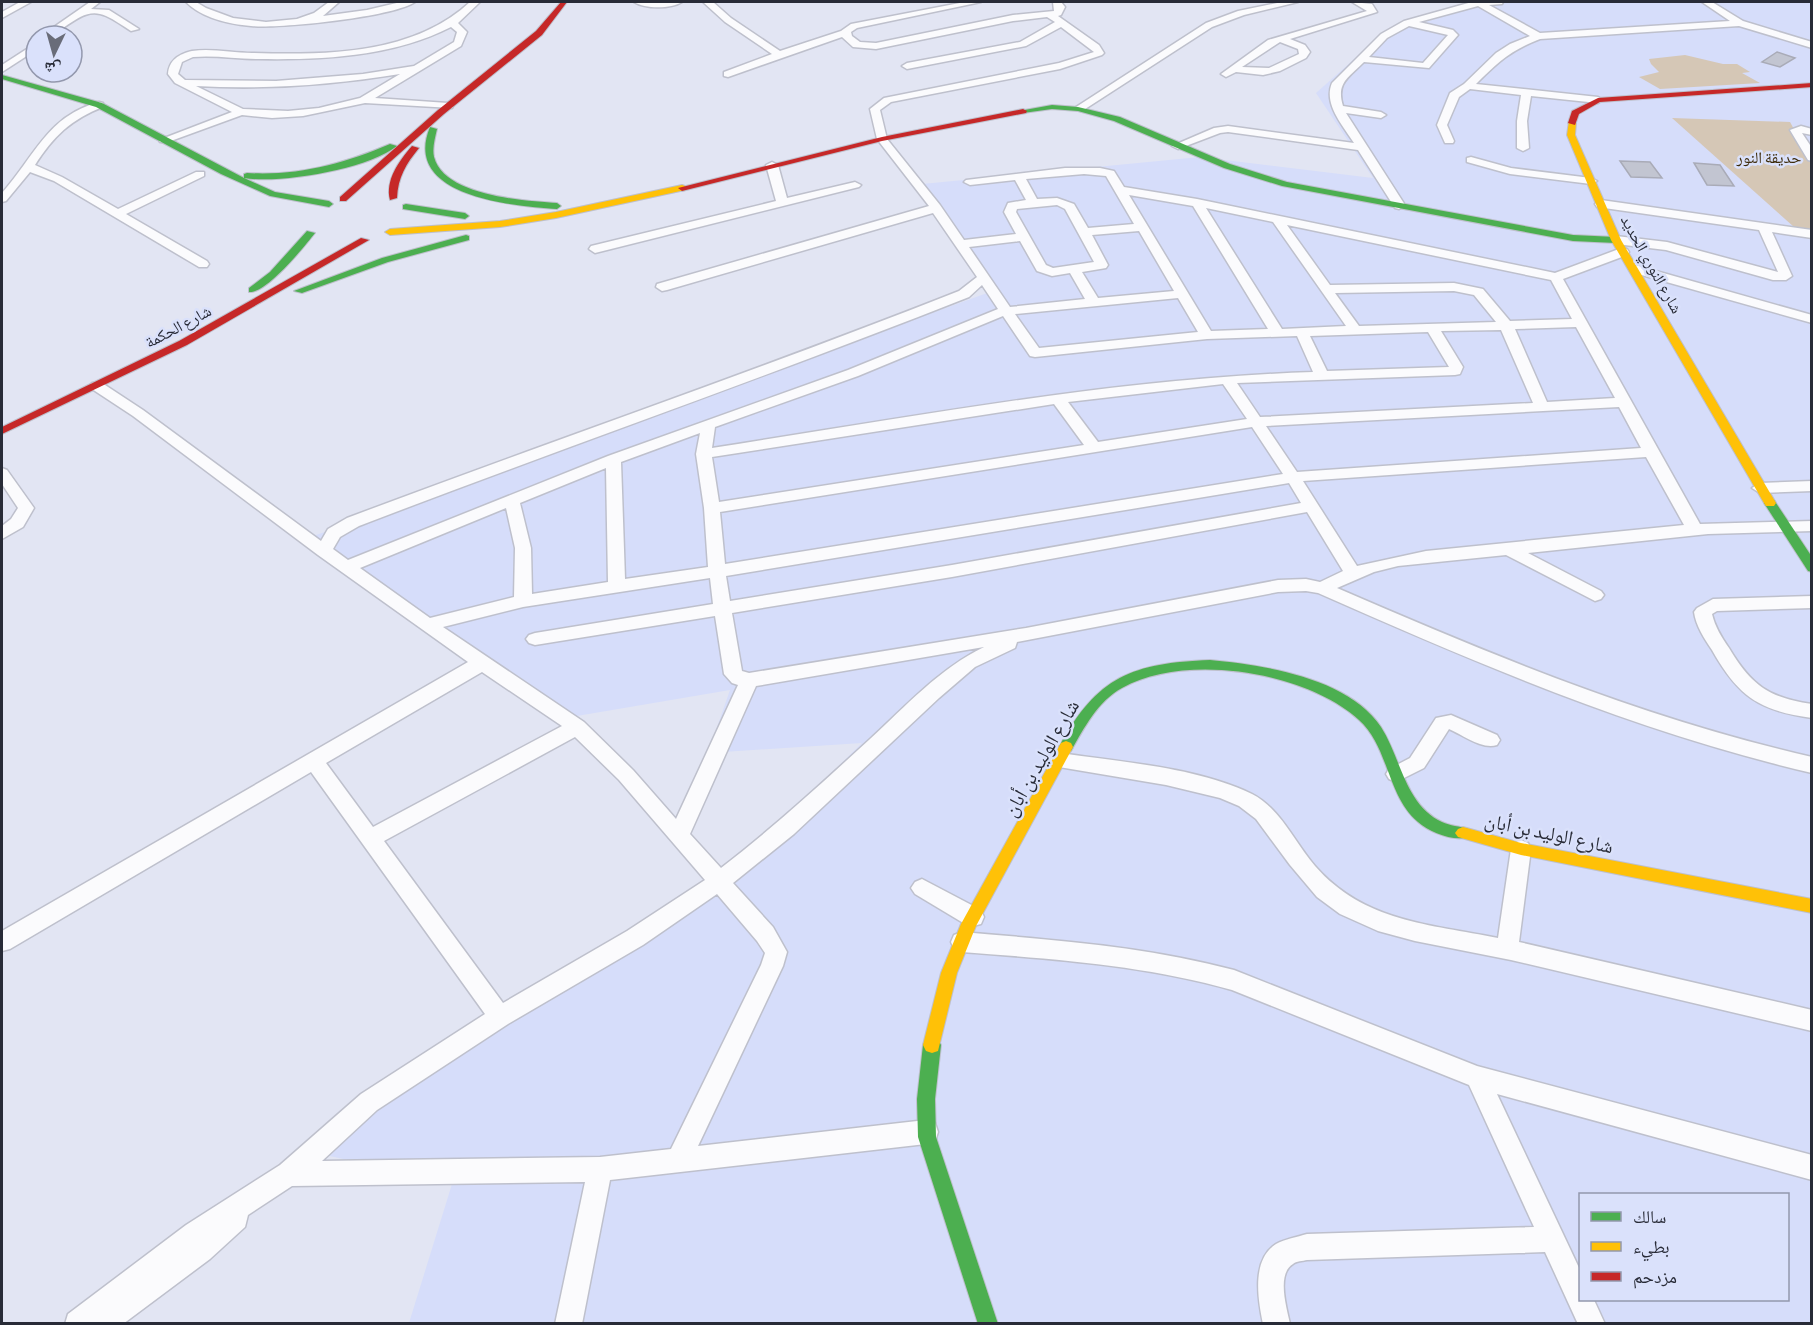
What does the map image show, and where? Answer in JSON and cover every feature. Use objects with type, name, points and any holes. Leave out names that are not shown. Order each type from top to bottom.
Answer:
[{"type":"street","points":[[2,15],[26,2]]},
{"type":"street","points":[[62,24],[95,2],[101,11]]},
{"type":"street","points":[[191,2],[199,9],[228,20],[246,23],[283,23],[367,13],[410,2]]},
{"type":"street","points":[[283,23],[312,17],[334,2]]},
{"type":"street","points":[[453,22],[462,32],[458,44],[364,100],[340,108],[312,113],[261,115],[241,112],[179,81],[172,75],[172,68],[177,61],[193,54],[280,57],[365,50],[411,40],[453,22],[475,2]]},
{"type":"street","points":[[344,199],[448,106],[539,33],[564,2]]},
{"type":"street","points":[[393,198],[393,180],[398,170],[433,129],[546,35],[574,2]]},
{"type":"street","points":[[639,2],[653,4],[677,2]]},
{"type":"street","points":[[708,2],[728,20],[780,56]]},
{"type":"street","points":[[728,74],[780,56],[815,40],[846,33],[854,26],[976,2]]},
{"type":"street","points":[[846,33],[852,43],[868,46],[1006,19],[1059,12],[1057,2]]},
{"type":"street","points":[[1078,109],[1209,25],[1241,13],[1292,2]]},
{"type":"street","points":[[1278,39],[1302,47],[1305,52],[1303,56],[1270,73],[1229,71],[1256,51],[1278,39],[1372,12],[1369,6],[1357,2]]},
{"type":"street","points":[[1477,2],[1538,36]]},
{"type":"street","points":[[1399,206],[1338,109],[1334,93],[1336,85],[1384,36],[1407,23],[1477,2],[1499,2]]},
{"type":"street","points":[[1707,2],[1740,22],[1812,45]]},
{"type":"street","points":[[80,11],[101,11],[114,16],[134,30]]},
{"type":"street","points":[[1049,14],[1096,47],[1099,53],[1060,66],[882,103],[875,109],[874,114],[882,139],[936,208],[1035,353],[1207,335],[1580,323]]},
{"type":"street","points":[[1449,141],[1442,125],[1446,109],[1454,95],[1468,86],[1499,55],[1519,43],[1538,36],[1740,22]]},
{"type":"street","points":[[907,66],[1023,44],[1061,23]]},
{"type":"street","points":[[1362,59],[1425,66],[1453,35],[1450,32],[1407,23]]},
{"type":"street","points":[[2,69],[24,54]]},
{"type":"street","points":[[179,81],[241,85],[280,84],[349,78],[420,68]]},
{"type":"street","points":[[2,77],[99,105],[224,172],[273,194],[329,204],[344,199],[374,195],[393,198],[406,207],[454,216],[495,217],[610,204]]},
{"type":"street","points":[[2,84],[83,110],[200,174],[282,209]]},
{"type":"street","points":[[1468,86],[1598,100],[1671,93],[1812,85]]},
{"type":"street","points":[[1526,93],[1556,103],[1575,113],[1598,100]]},
{"type":"street","points":[[1523,148],[1522,121],[1526,93]]},
{"type":"street","points":[[364,100],[448,106]]},
{"type":"street","points":[[2,199],[29,167],[51,132],[83,110],[99,105]]},
{"type":"street","points":[[208,329],[319,283],[385,260],[556,216],[882,139],[1023,110],[1053,107],[1078,109],[1117,119],[1227,166],[1285,184],[1573,237],[1619,244],[1667,246],[1773,276],[1786,276],[1764,227]]},
{"type":"street","points":[[1338,109],[1381,115]]},
{"type":"street","points":[[164,140],[241,112]]},
{"type":"street","name":"شارع النوري الحديد","points":[[1575,113],[1571,135],[1619,244],[1760,488],[1812,568]]},
{"type":"street","points":[[433,129],[430,147],[431,162],[443,176],[465,190],[517,202],[592,207]]},
{"type":"street","points":[[1178,146],[1218,130],[1228,129],[1362,147]]},
{"type":"street","points":[[1812,132],[1795,130],[1812,158]]},
{"type":"street","points":[[224,172],[265,178],[305,176],[351,164],[411,138]]},
{"type":"street","points":[[1471,160],[1510,171],[1591,181]]},
{"type":"street","points":[[772,165],[783,203]]},
{"type":"street","points":[[29,167],[58,179],[203,264]]},
{"type":"street","points":[[970,182],[1104,171],[1113,177],[1207,335]]},
{"type":"street","points":[[117,214],[200,174]]},
{"type":"street","points":[[1020,178],[1033,203]]},
{"type":"street","points":[[595,249],[855,185]]},
{"type":"street","points":[[1121,190],[1197,203],[1279,222],[1556,277],[1619,244]]},
{"type":"street","points":[[1033,203],[1067,204],[1085,232],[1102,265],[1076,270],[1045,270],[1036,260],[1010,210],[1014,206],[1033,203]]},
{"type":"street","points":[[1197,203],[1277,332]]},
{"type":"street","name":"شارع الحكمة","points":[[2,420],[153,346],[236,300],[273,274],[329,204]]},
{"type":"street","points":[[1601,204],[1812,234]]},
{"type":"street","points":[[390,232],[405,219],[406,207]]},
{"type":"street","points":[[662,287],[936,208]]},
{"type":"street","points":[[336,242],[364,240],[390,232],[479,226],[556,216]]},
{"type":"street","points":[[1279,222],[1354,329]]},
{"type":"street","points":[[1085,232],[1141,227]]},
{"type":"street","points":[[1557,234],[1619,244]]},
{"type":"street","points":[[960,244],[1025,237]]},
{"type":"street","name":"شارع الحكمة","points":[[2,431],[97,386],[208,329],[364,240]]},
{"type":"street","points":[[1635,269],[1812,319]]},
{"type":"street","points":[[1076,270],[1094,303]]},
{"type":"street","points":[[1556,277],[1695,530]]},
{"type":"street","points":[[324,551],[334,533],[353,522],[558,444],[810,354],[964,294],[983,278]]},
{"type":"street","points":[[1328,289],[1454,288],[1478,292],[1506,325],[1542,406]]},
{"type":"street","points":[[346,567],[613,459],[853,373],[1005,311],[1182,294]]},
{"type":"street","points":[[704,454],[1058,399],[1227,379],[1455,371],[1456,367],[1432,327]]},
{"type":"street","points":[[1302,332],[1321,374]]},
{"type":"street","points":[[1227,379],[1293,477],[1353,573]]},
{"type":"street","points":[[97,386],[138,413],[346,567],[577,727],[626,775],[765,934],[776,952],[775,958],[678,1161]]},
{"type":"street","points":[[1058,399],[1094,448]]},
{"type":"street","points":[[712,508],[1256,422],[1624,402]]},
{"type":"street","points":[[708,426],[704,454],[712,508],[717,571],[733,674],[738,678],[749,680],[1026,634],[1278,586],[1306,585],[1322,588],[1469,654],[1545,684],[1664,725],[1773,757],[1812,765]]},
{"type":"street","points":[[429,624],[524,601],[829,554],[1293,477],[1651,452]]},
{"type":"street","points":[[613,459],[617,586]]},
{"type":"street","points":[[2,473],[26,508],[17,523],[2,534]]},
{"type":"street","points":[[1760,488],[1812,486]]},
{"type":"street","points":[[512,501],[524,548],[524,601]]},
{"type":"street","points":[[535,639],[952,571],[1311,506]]},
{"type":"street","points":[[1322,588],[1338,578],[1353,573],[1414,559],[1695,530],[1788,530],[1812,526]]},
{"type":"street","points":[[1788,530],[1812,537]]},
{"type":"street","points":[[1509,550],[1595,595]]},
{"type":"street","points":[[1812,602],[1713,605],[1702,612],[1706,624],[1727,660],[1750,692],[1782,706],[1812,711]]},
{"type":"street","points":[[100,1323],[201,1250],[369,1102],[500,1017],[635,938],[720,881],[787,828],[932,693],[969,662],[1026,634]]},
{"type":"street","points":[[2,942],[482,663]]},
{"type":"street","name":"شارع الوليد بن أبان","points":[[988,1323],[926,1132],[933,1042],[940,1000],[954,958],[973,917],[1060,761],[1096,702],[1120,682],[1142,673],[1196,665],[1257,672],[1292,679],[1323,690],[1346,703],[1377,731],[1408,802],[1425,820],[1448,831],[1521,849],[1812,906]]},
{"type":"street","points":[[679,835],[749,680]]},
{"type":"street","points":[[1396,774],[1418,763],[1443,723],[1451,722],[1490,740]]},
{"type":"street","points":[[370,839],[577,727]]},
{"type":"street","points":[[313,760],[500,1017]]},
{"type":"street","points":[[1060,761],[1155,777],[1242,798],[1261,811],[1308,875],[1334,899],[1360,914],[1386,923],[1812,1021]]},
{"type":"street","points":[[1507,949],[1521,849]]},
{"type":"street","points":[[922,888],[973,917]]},
{"type":"street","points":[[962,942],[1144,961],[1211,973],[1234,980],[1477,1077],[1812,1168]]},
{"type":"street","points":[[1477,1077],[1579,1296]]},
{"type":"street","points":[[78,1323],[195,1234],[281,1180],[600,1169],[926,1132]]},
{"type":"street","points":[[568,1323],[600,1169]]},
{"type":"street","points":[[1277,1323],[1272,1305],[1272,1277],[1278,1260],[1286,1252],[1307,1247],[1551,1239]]},
{"type":"street","points":[[1581,1301],[1592,1323]]},
{"type":"shaded area","points":[[1488,2],[1811,2],[1811,1323],[409,1323],[452,1184],[308,1151],[755,849],[862,743],[708,753],[730,690],[571,717],[308,538],[990,292],[922,184],[1200,157],[1373,178],[1316,93],[1379,37]]},
{"type":"green space","points":[[1685,55],[1723,64],[1737,64],[1750,72],[1742,73],[1760,83],[1660,89],[1639,77],[1659,72],[1649,59]]},
{"type":"green space","name":"حديقة النور","points":[[1672,118],[1790,122],[1811,160],[1811,229],[1794,227]]},
{"type":"building","points":[[1777,52],[1795,58],[1780,67],[1762,62]]},
{"type":"building","points":[[1620,161],[1650,162],[1662,178],[1631,177]]},
{"type":"building","points":[[1694,163],[1720,165],[1734,186],[1707,185]]},
{"type":"traffic: fast","points":[[2,77],[99,105],[224,172],[273,194],[329,204]]},
{"type":"traffic: fast","points":[[1023,111],[1052,107],[1078,109],[1117,119],[1227,166],[1285,184],[1573,238],[1616,240]]},
{"type":"traffic: fast","points":[[433,129],[430,146],[432,162],[441,174],[454,184],[470,192],[506,201],[557,206]]},
{"type":"traffic: fast","points":[[247,176],[285,176],[322,171],[393,146]]},
{"type":"traffic: fast","points":[[406,207],[465,216]]},
{"type":"traffic: fast","points":[[252,290],[273,274],[310,233]]},
{"type":"traffic: fast","points":[[299,291],[385,260],[466,238]]},
{"type":"traffic: fast","points":[[1770,503],[1812,568]]},
{"type":"traffic: fast","points":[[1066,747],[1082,720],[1102,696],[1118,684],[1145,673],[1176,667],[1210,665],[1246,668],[1281,675],[1313,686],[1342,700],[1365,717],[1384,744],[1412,806],[1423,818],[1436,826],[1463,833]]},
{"type":"traffic: fast","points":[[932,1045],[926,1099],[927,1137],[988,1324]]},
{"type":"traffic: slow","points":[[1572,123],[1571,135],[1616,240],[1770,503]]},
{"type":"traffic: slow","points":[[390,232],[500,224],[556,215],[682,188]]},
{"type":"traffic: slow","points":[[932,1045],[949,973],[969,924],[1066,747]]},
{"type":"traffic: slow","points":[[1463,833],[1521,849],[1812,906]]},
{"type":"traffic: jam","points":[[343,199],[441,112],[539,33],[564,2]]},
{"type":"traffic: jam","points":[[1572,123],[1575,113],[1598,100],[1812,85]]},
{"type":"traffic: jam","points":[[682,188],[882,139],[1023,111]]},
{"type":"traffic: jam","points":[[393,198],[398,171],[415,148]]},
{"type":"traffic: jam","points":[[2,431],[183,343],[364,240]]}]
